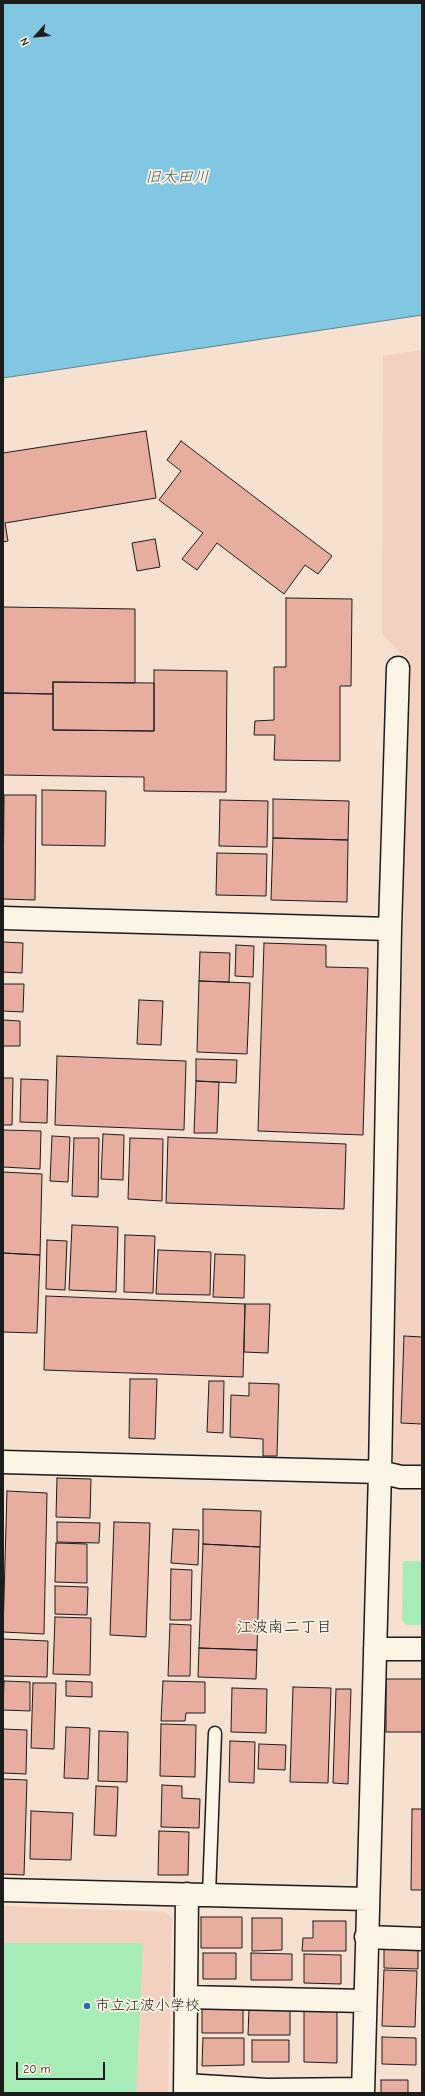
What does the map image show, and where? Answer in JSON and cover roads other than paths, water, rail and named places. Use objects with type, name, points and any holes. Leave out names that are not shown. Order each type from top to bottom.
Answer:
[{"type":"street","points":[[187,1894],[185,2089],[266,2092],[363,2091],[367,1899],[380,1472],[390,929],[398,668]]},
{"type":"street","points":[[3,918],[390,929]]},
{"type":"street","points":[[3,1462],[380,1472],[401,1477],[422,1477]]},
{"type":"street","points":[[375,1649],[422,1649]]},
{"type":"street","points":[[3,1890],[367,1899]]},
{"type":"street","points":[[366,1938],[422,1938]]},
{"type":"street","points":[[186,1997],[365,2001]]},
{"type":"lane","points":[[209,1894],[215,1733]]},
{"type":"water","name":"旧太田川","points":[[3,3],[422,3],[422,315],[3,378]]},
{"type":"place","name":"市立江波小学校","points":[[87,2006]]},
{"type":"district","name":"江波南二丁目","points":[[284,1627]]}]
